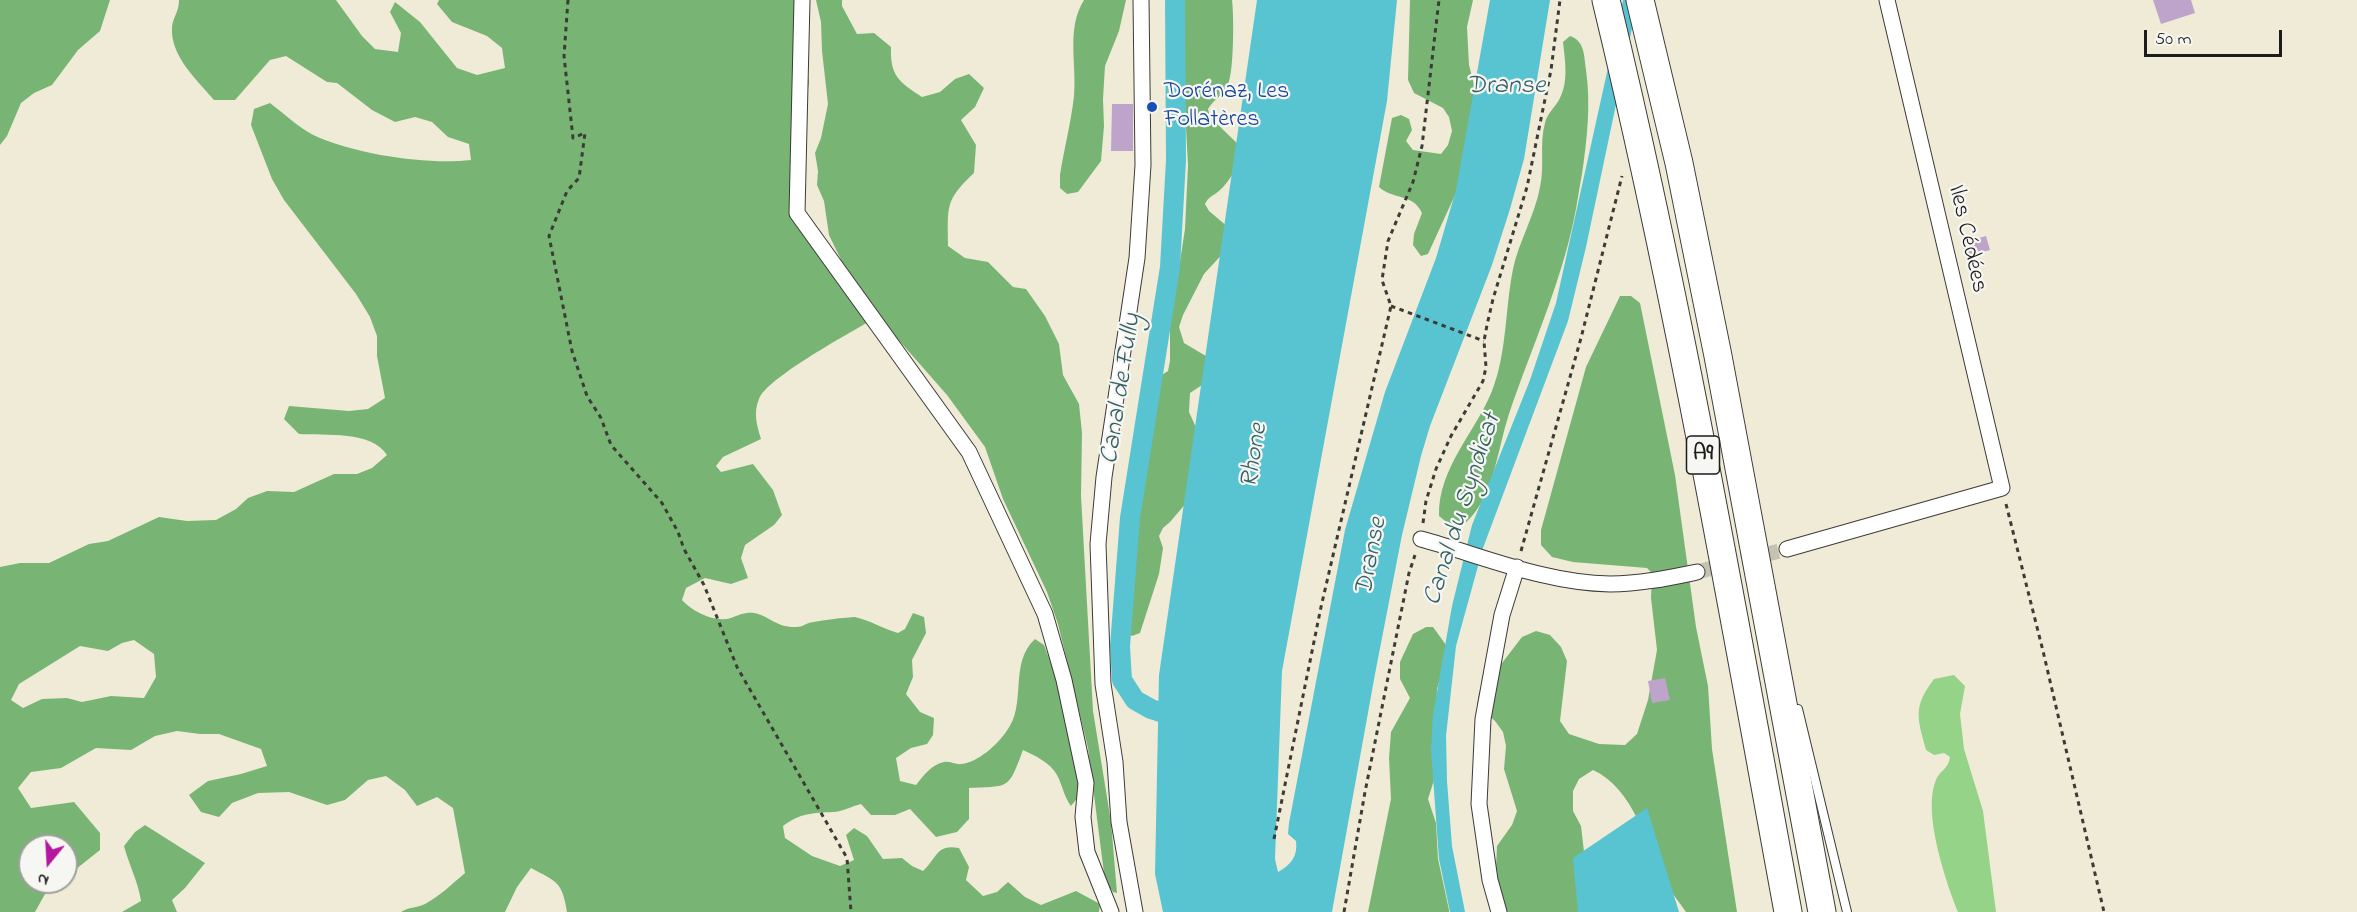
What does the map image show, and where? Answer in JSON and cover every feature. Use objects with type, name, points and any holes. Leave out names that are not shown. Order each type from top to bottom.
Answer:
[{"type":"highway","name":"A9","points":[[1606,0],[1643,152],[1686,365],[1788,912]]},
{"type":"highway","name":"A9","points":[[1640,0],[1679,163],[1718,356],[1822,912]]},
{"type":"street","points":[[802,0],[797,213],[969,452],[1045,614],[1064,680],[1086,783],[1083,817],[1087,852],[1111,912]]},
{"type":"street","points":[[1135,912],[1119,822],[1114,762],[1103,684],[1098,544],[1104,477],[1138,247],[1143,107],[1141,0]]},
{"type":"street","name":"Iles Cédées","points":[[1887,0],[2002,488]]},
{"type":"street","points":[[1787,549],[2002,488]]},
{"type":"street","points":[[1421,539],[1545,575],[1609,584],[1648,582],[1696,572]]},
{"type":"street","points":[[1499,912],[1490,880],[1479,804],[1483,719],[1509,565]]},
{"type":"lane","points":[[1718,356],[1773,599]]},
{"type":"lane","points":[[1796,703],[1847,912]]},
{"type":"path","points":[[568,0],[564,56],[573,138],[585,133],[579,178],[567,190],[549,236],[572,351],[587,396],[601,418],[611,445],[662,503],[704,585],[737,666],[846,858],[851,912]]},
{"type":"path","points":[[1274,839],[1321,607],[1391,306],[1382,280],[1388,242],[1413,182],[1422,146],[1439,0]]},
{"type":"path","points":[[1344,912],[1406,584],[1421,539],[1426,501],[1436,469],[1451,436],[1483,381],[1486,367],[1484,341],[1493,299],[1527,187],[1551,70],[1560,0]]},
{"type":"path","points":[[1509,565],[1581,338],[1622,176]]},
{"type":"path","points":[[1391,306],[1484,341]]},
{"type":"path","points":[[2002,488],[2104,912]]},
{"type":"green space","points":[[0,0],[110,0],[100,31],[78,50],[52,85],[34,93],[21,103],[7,136],[0,145]]},
{"type":"green space","points":[[179,0],[336,0],[362,36],[375,49],[398,52],[401,33],[390,12],[395,2],[420,22],[457,68],[477,75],[505,68],[502,48],[487,36],[452,22],[437,4],[439,0],[794,0],[809,82],[803,126],[792,152],[807,239],[868,322],[791,369],[765,390],[757,404],[756,414],[761,439],[723,457],[716,466],[721,472],[753,464],[773,490],[782,515],[774,525],[745,545],[741,558],[748,578],[731,584],[705,578],[686,588],[682,600],[692,609],[711,618],[725,619],[745,613],[754,613],[790,627],[855,617],[898,633],[905,629],[913,613],[924,617],[926,633],[912,660],[913,677],[906,694],[920,712],[934,718],[933,735],[927,744],[911,748],[896,758],[900,781],[916,785],[936,765],[944,762],[968,763],[987,752],[998,742],[1012,721],[1016,709],[1022,660],[1027,649],[1035,639],[1044,645],[1059,685],[1083,791],[1071,806],[1054,770],[1042,760],[1023,750],[1014,773],[1006,783],[993,787],[969,788],[969,819],[957,832],[936,837],[910,809],[895,815],[871,815],[861,804],[840,811],[813,813],[795,818],[783,826],[785,838],[812,856],[840,866],[854,860],[846,835],[854,828],[867,836],[883,859],[902,858],[923,871],[941,850],[951,847],[959,848],[969,867],[966,880],[983,896],[997,892],[1008,882],[1025,897],[1041,905],[1076,891],[1100,904],[1099,912],[567,912],[563,894],[557,884],[531,868],[517,887],[505,912],[401,912],[430,901],[465,873],[453,808],[437,797],[417,806],[405,790],[386,776],[368,780],[345,800],[327,805],[289,792],[258,793],[232,803],[219,817],[201,812],[189,795],[208,781],[267,766],[261,749],[219,734],[177,731],[155,736],[131,750],[96,748],[61,768],[31,772],[18,788],[31,808],[74,802],[100,833],[100,850],[78,867],[78,834],[18,834],[18,894],[45,894],[35,912],[0,912],[0,567],[20,563],[49,563],[89,544],[108,541],[159,517],[187,521],[216,520],[236,509],[248,498],[267,491],[294,492],[334,474],[357,474],[372,468],[387,455],[380,447],[359,438],[299,434],[284,419],[289,406],[349,411],[368,409],[385,398],[377,356],[377,336],[370,317],[356,294],[284,200],[272,179],[251,125],[254,109],[270,103],[313,135],[374,154],[415,160],[471,160],[469,144],[448,137],[432,122],[415,117],[395,122],[372,110],[337,83],[327,82],[286,56],[270,60],[235,100],[214,100],[186,67],[175,48],[172,27]],"holes":[[[134,640],[154,654],[156,677],[144,698],[111,696],[82,702],[67,698],[42,699],[23,708],[11,700],[19,684],[80,646],[108,651],[122,643]]]},
{"type":"green space","points":[[816,0],[842,0],[842,6],[857,34],[874,33],[891,47],[894,72],[907,87],[922,97],[940,92],[955,79],[969,74],[984,88],[975,107],[961,120],[976,145],[974,173],[957,191],[950,205],[948,246],[965,258],[988,262],[1013,287],[1026,289],[1045,316],[1059,344],[1063,375],[1079,404],[1082,433],[1081,496],[1093,711],[1111,822],[1117,893],[1113,892],[1105,881],[1088,748],[1058,624],[1047,592],[1003,499],[985,447],[947,395],[874,312],[846,270],[829,235],[824,201],[817,185],[818,171],[815,153],[821,138],[828,104],[821,22]]},
{"type":"green space","points":[[1084,0],[1126,0],[1119,31],[1105,66],[1101,161],[1078,192],[1067,194],[1060,188],[1060,175],[1074,96],[1075,23]]},
{"type":"green space","points":[[1183,0],[1232,0],[1233,43],[1230,78],[1224,92],[1208,109],[1210,117],[1243,149],[1231,177],[1205,204],[1209,211],[1228,227],[1226,250],[1204,274],[1179,327],[1184,343],[1216,362],[1214,377],[1190,393],[1189,412],[1204,445],[1199,488],[1163,528],[1159,536],[1163,548],[1159,574],[1140,633],[1132,636],[1125,630],[1122,618],[1150,415],[1149,394],[1157,378],[1168,371],[1170,326],[1185,229],[1188,165],[1181,35]]},
{"type":"green space","points":[[1410,0],[1473,0],[1467,27],[1469,65],[1480,108],[1467,169],[1428,254],[1421,256],[1413,245],[1414,234],[1422,213],[1413,202],[1390,194],[1379,187],[1392,118],[1401,115],[1409,119],[1412,130],[1406,141],[1413,150],[1441,154],[1448,145],[1452,131],[1449,117],[1443,108],[1414,93],[1408,80]]},
{"type":"green space","points":[[1570,36],[1579,41],[1583,50],[1588,109],[1582,174],[1568,244],[1553,293],[1509,414],[1488,488],[1482,502],[1463,525],[1450,525],[1439,516],[1444,482],[1485,406],[1497,376],[1513,269],[1538,197],[1543,131],[1547,117],[1559,100],[1564,86],[1563,42]]},
{"type":"green space","points":[[1620,296],[1631,296],[1640,303],[1675,475],[1696,627],[1708,686],[1712,749],[1737,912],[1686,912],[1665,881],[1629,803],[1607,778],[1593,770],[1579,779],[1573,791],[1573,811],[1581,826],[1591,912],[1494,912],[1497,846],[1512,825],[1517,811],[1504,769],[1506,746],[1503,732],[1495,721],[1477,705],[1479,693],[1522,637],[1536,631],[1550,635],[1561,647],[1567,661],[1560,721],[1569,734],[1599,744],[1625,745],[1637,734],[1648,700],[1657,650],[1651,598],[1652,573],[1647,568],[1573,562],[1552,557],[1541,545],[1541,530],[1586,367]]},
{"type":"green space","points":[[1426,627],[1433,627],[1446,645],[1446,659],[1437,689],[1435,777],[1428,799],[1436,823],[1438,859],[1449,912],[1368,912],[1391,799],[1389,758],[1391,732],[1410,698],[1400,679],[1400,662],[1413,634]]},
{"type":"green space","points":[[1954,675],[1965,686],[1960,714],[1964,749],[1983,811],[1996,912],[1958,912],[1937,847],[1932,794],[1936,780],[1948,765],[1950,757],[1944,753],[1934,755],[1926,750],[1920,729],[1919,713],[1923,697],[1934,679]]},
{"type":"green space","points":[[145,825],[205,863],[172,900],[177,912],[122,912],[141,901],[124,846],[135,832]]},
{"type":"water","points":[[1257,0],[1397,0],[1387,101],[1282,671],[1275,859],[1278,872],[1290,863],[1296,851],[1296,841],[1288,834],[1289,823],[1345,530],[1385,392],[1436,258],[1456,190],[1490,0],[1550,0],[1524,159],[1492,265],[1430,426],[1402,535],[1332,912],[1163,912],[1155,874],[1159,675]]},
{"type":"water","name":"Canal du Syndicat","points":[[1623,0],[1638,0],[1586,247],[1568,321],[1483,548],[1456,646],[1446,736],[1447,781],[1452,846],[1465,912],[1450,912],[1439,859],[1431,750],[1433,715],[1452,606],[1472,525],[1530,380],[1556,303]]},
{"type":"water","points":[[1647,808],[1679,912],[1578,912],[1573,858]]},
{"type":"building","points":[[2153,0],[2191,0],[2195,13],[2161,24]]},
{"type":"building","points":[[1112,104],[1133,104],[1133,151],[1111,151]]},
{"type":"building","points":[[1986,236],[1990,250],[1966,257],[1961,243]]},
{"type":"building","points":[[1665,678],[1670,700],[1652,703],[1648,681]]},
{"type":"waterway","name":"Canal de Fully","points":[[1175,0],[1176,160],[1170,267],[1130,518],[1120,646],[1122,680],[1135,700],[1151,709],[1182,719]]},
{"type":"tunnel","points":[[1697,572],[1787,549]]},
{"type":"place","name":"Dorénaz, Les Follatères","points":[[1152,107]]},
{"type":"water label","name":"Dranse","points":[[1506,88]]},
{"type":"water label","name":"Rhone","points":[[1256,456]]},
{"type":"water label","name":"Dranse","points":[[1373,557]]}]
